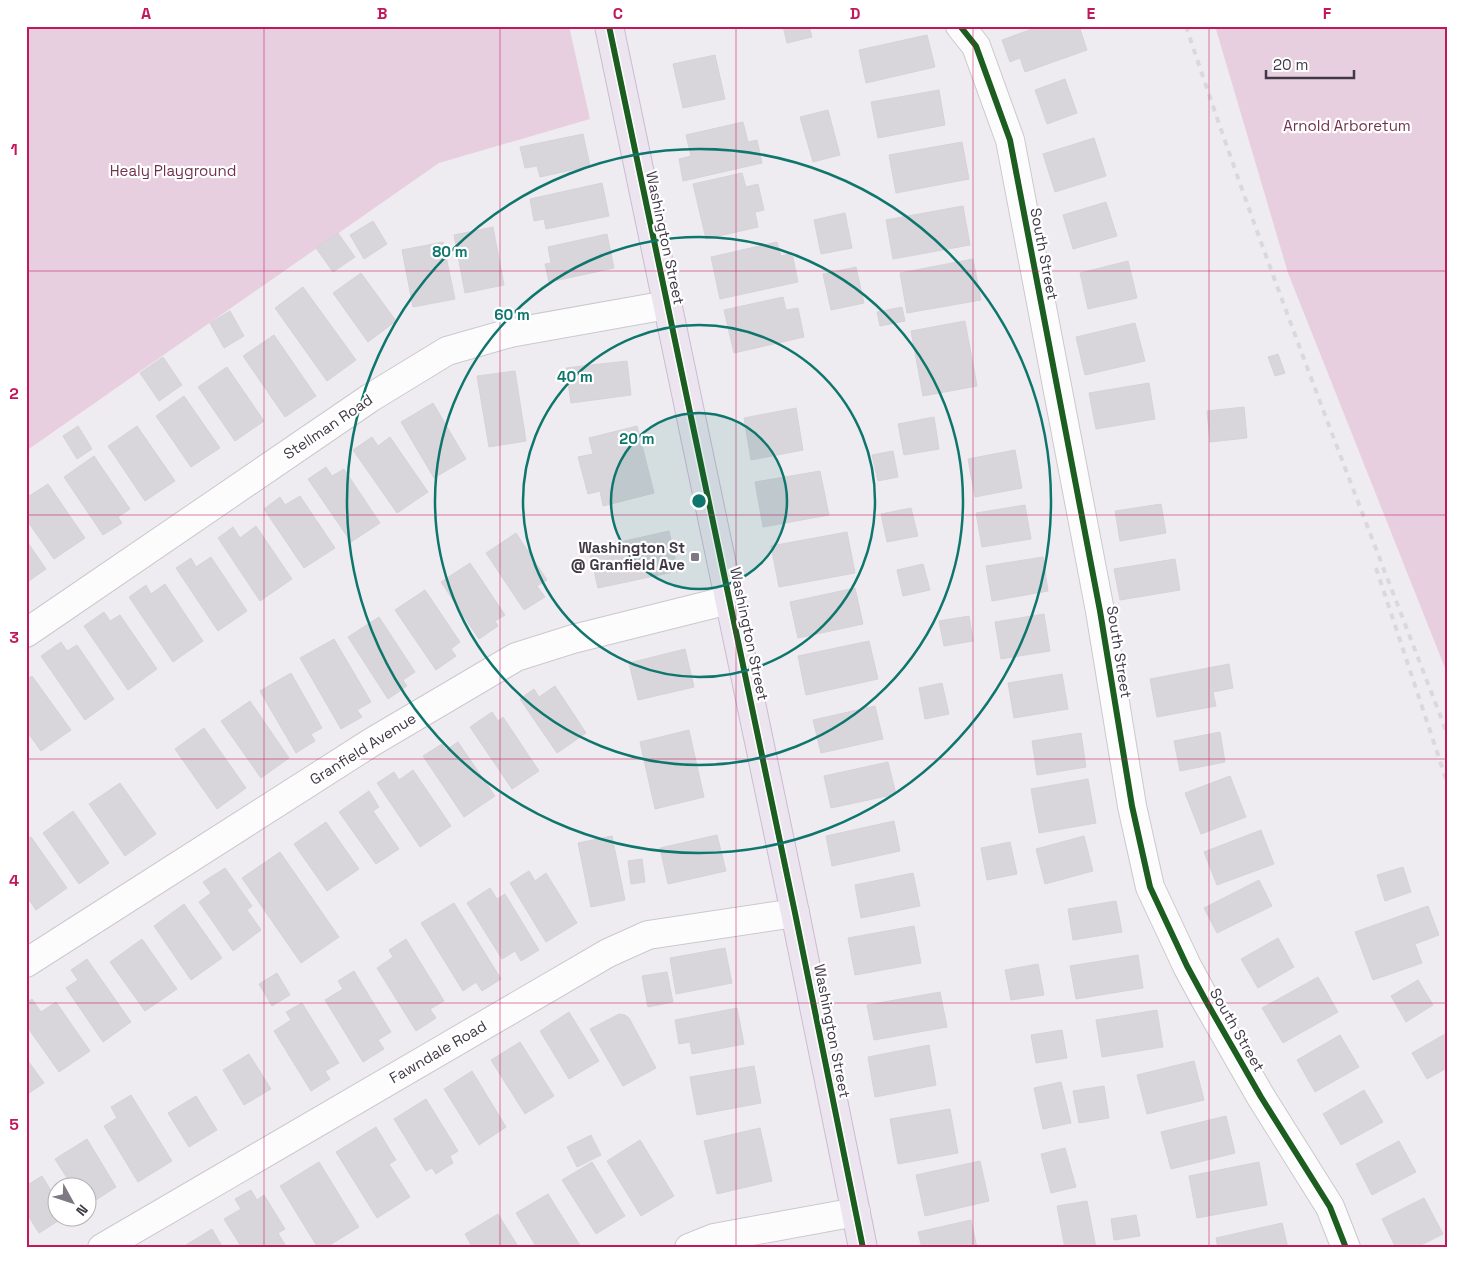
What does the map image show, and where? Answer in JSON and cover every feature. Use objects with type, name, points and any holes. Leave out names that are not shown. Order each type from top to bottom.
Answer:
[{"type":"main road","name":"Washington Street","points":[[608,26],[795,913],[863,1248]]},
{"type":"street","name":"South Street","points":[[960,26],[976,46],[1010,140],[1100,611],[1132,806],[1150,887],[1187,966],[1206,1001],[1261,1097],[1330,1207],[1346,1248]]},
{"type":"street","name":"Stellman Road","points":[[26,633],[370,398],[447,351],[510,333],[667,305]]},
{"type":"street","name":"Granfield Avenue","points":[[26,963],[372,742],[516,656],[573,638],[729,600]]},
{"type":"street","name":"Fawndale Road","points":[[102,1248],[608,953],[648,935],[795,913]]},
{"type":"street","points":[[689,1248],[714,1238],[856,1212]]},
{"type":"green space","name":"Healy Playground","points":[[26,26],[569,26],[590,119],[439,163],[26,451]]},
{"type":"green space","name":"Arnold Arboretum","points":[[1215,26],[1447,26],[1447,673],[1288,273]]},
{"type":"building","points":[[783,26],[809,26],[812,37],[787,43]]},
{"type":"building","points":[[1040,26],[1079,26],[1087,50],[1025,72],[1020,58],[1010,62],[1002,40]]},
{"type":"building","points":[[927,35],[935,67],[866,83],[859,50]]},
{"type":"building","points":[[715,55],[725,99],[683,108],[673,64]]},
{"type":"building","points":[[1065,79],[1077,113],[1047,124],[1035,90]]},
{"type":"building","points":[[939,90],[945,125],[878,138],[871,102]]},
{"type":"building","points":[[828,110],[840,155],[813,162],[800,117]]},
{"type":"building","points":[[743,122],[748,142],[757,140],[762,163],[683,181],[679,159],[691,156],[686,135]]},
{"type":"building","points":[[583,134],[590,166],[540,177],[537,166],[525,168],[520,147]]},
{"type":"building","points":[[1094,138],[1106,176],[1055,192],[1043,154]]},
{"type":"building","points":[[962,142],[969,179],[896,193],[889,155]]},
{"type":"building","points":[[742,173],[746,187],[758,184],[764,210],[755,212],[758,227],[706,239],[693,184]]},
{"type":"building","points":[[602,183],[609,216],[546,229],[544,219],[534,221],[530,199]]},
{"type":"building","points":[[1106,202],[1117,236],[1073,249],[1063,215]]},
{"type":"building","points":[[963,206],[970,245],[893,259],[886,220]]},
{"type":"building","points":[[845,213],[852,248],[821,254],[814,220]]},
{"type":"building","points":[[373,221],[387,244],[364,259],[350,235]]},
{"type":"building","points":[[493,227],[504,285],[465,293],[454,235]]},
{"type":"building","points":[[338,233],[355,257],[333,272],[316,248]]},
{"type":"building","points":[[607,234],[614,268],[549,282],[545,264],[551,263],[548,247]]},
{"type":"building","points":[[443,242],[455,299],[413,307],[402,250]]},
{"type":"building","points":[[777,242],[781,256],[792,253],[798,282],[720,299],[711,257]]},
{"type":"building","points":[[973,259],[981,300],[907,313],[900,273]]},
{"type":"building","points":[[1128,261],[1137,298],[1088,309],[1080,273]]},
{"type":"building","points":[[856,267],[864,303],[831,310],[823,274]]},
{"type":"building","points":[[361,273],[396,321],[368,342],[333,293]]},
{"type":"building","points":[[303,287],[356,360],[327,381],[275,308]]},
{"type":"building","points":[[783,297],[786,310],[798,308],[804,337],[734,353],[724,310]]},
{"type":"building","points":[[902,307],[905,321],[880,326],[877,312]]},
{"type":"building","points":[[230,311],[244,336],[224,348],[210,323]]},
{"type":"building","points":[[965,321],[977,386],[923,396],[911,331]]},
{"type":"building","points":[[1135,323],[1145,361],[1085,375],[1076,337]]},
{"type":"building","points":[[274,335],[316,396],[285,417],[243,356]]},
{"type":"building","points":[[1278,354],[1285,373],[1275,376],[1268,357]]},
{"type":"building","points":[[163,357],[182,385],[159,401],[140,373]]},
{"type":"building","points":[[627,361],[631,395],[571,403],[566,368]]},
{"type":"building","points":[[227,367],[264,421],[235,441],[198,387]]},
{"type":"building","points":[[515,371],[526,441],[489,447],[477,376]]},
{"type":"building","points":[[1149,383],[1155,419],[1096,429],[1089,393]]},
{"type":"building","points":[[184,396],[220,448],[191,467],[156,416]]},
{"type":"building","points":[[433,403],[466,459],[434,478],[401,422]]},
{"type":"building","points":[[1244,407],[1247,438],[1210,442],[1207,411]]},
{"type":"building","points":[[796,408],[803,450],[751,460],[744,418]]},
{"type":"building","points":[[934,417],[939,449],[904,455],[898,424]]},
{"type":"building","points":[[78,426],[92,449],[77,459],[63,436]]},
{"type":"building","points":[[137,426],[175,481],[145,501],[108,446]]},
{"type":"building","points":[[637,426],[654,493],[603,506],[600,491],[588,494],[578,457],[593,454],[589,438]]},
{"type":"building","points":[[372,437],[378,446],[390,437],[428,492],[397,513],[353,450]]},
{"type":"building","points":[[1015,450],[1022,488],[975,497],[968,459]]},
{"type":"building","points":[[893,451],[898,477],[878,481],[872,455]]},
{"type":"building","points":[[94,456],[130,509],[118,517],[122,523],[103,535],[64,477]]},
{"type":"building","points":[[326,467],[332,476],[344,469],[380,523],[351,542],[308,479]]},
{"type":"building","points":[[820,471],[829,515],[763,527],[755,482]]},
{"type":"building","points":[[48,484],[85,538],[54,559],[26,519],[26,498]]},
{"type":"building","points":[[300,496],[335,548],[304,568],[264,509],[280,497],[285,505]]},
{"type":"building","points":[[1161,504],[1166,533],[1120,541],[1115,511]]},
{"type":"building","points":[[1025,505],[1031,539],[982,547],[976,513]]},
{"type":"building","points":[[911,508],[918,536],[887,542],[881,514]]},
{"type":"building","points":[[256,526],[292,579],[260,601],[218,538],[233,527],[240,538]]},
{"type":"building","points":[[669,531],[678,571],[598,588],[589,549]]},
{"type":"building","points":[[847,532],[855,573],[779,587],[771,546]]},
{"type":"building","points":[[516,533],[547,580],[537,586],[545,597],[524,610],[486,553]]},
{"type":"building","points":[[26,540],[46,569],[26,583]]},
{"type":"building","points":[[211,557],[247,611],[218,631],[176,568],[191,558],[196,567]]},
{"type":"building","points":[[1043,557],[1048,591],[992,601],[986,566]]},
{"type":"building","points":[[1175,559],[1180,590],[1120,600],[1114,569]]},
{"type":"building","points":[[470,563],[505,615],[495,621],[498,626],[479,639],[441,582]]},
{"type":"building","points":[[923,564],[930,590],[903,596],[897,570]]},
{"type":"building","points":[[165,584],[203,641],[173,662],[129,597],[146,585],[151,594]]},
{"type":"building","points":[[855,588],[863,624],[798,638],[790,602]]},
{"type":"building","points":[[425,590],[460,642],[451,649],[456,656],[436,670],[395,610]]},
{"type":"building","points":[[104,612],[110,621],[120,615],[157,669],[128,690],[84,626]]},
{"type":"building","points":[[1044,614],[1050,651],[1001,659],[995,622]]},
{"type":"building","points":[[969,616],[973,641],[944,646],[939,621]]},
{"type":"building","points":[[379,617],[415,672],[403,680],[407,686],[388,699],[348,637]]},
{"type":"building","points":[[334,639],[371,702],[357,710],[362,717],[341,729],[300,658]]},
{"type":"building","points":[[869,641],[878,679],[806,695],[798,656]]},
{"type":"building","points":[[61,642],[67,651],[77,645],[114,699],[85,720],[41,656]]},
{"type":"building","points":[[685,649],[694,687],[638,700],[629,663]]},
{"type":"building","points":[[1229,664],[1233,688],[1213,692],[1216,706],[1157,717],[1150,679]]},
{"type":"building","points":[[291,673],[322,728],[311,734],[315,741],[296,753],[260,691]]},
{"type":"building","points":[[1062,674],[1068,709],[1014,718],[1008,683]]},
{"type":"building","points":[[32,676],[71,730],[41,751],[26,730],[26,680]]},
{"type":"building","points":[[942,683],[949,714],[925,719],[919,688]]},
{"type":"building","points":[[555,686],[586,733],[557,753],[520,699],[534,689],[539,697]]},
{"type":"building","points":[[250,701],[289,758],[261,778],[221,721]]},
{"type":"building","points":[[875,706],[883,739],[821,753],[813,720]]},
{"type":"building","points":[[492,712],[498,721],[503,717],[539,771],[512,789],[470,727]]},
{"type":"building","points":[[204,728],[246,788],[217,809],[175,749]]},
{"type":"building","points":[[689,730],[704,797],[655,809],[640,742]]},
{"type":"building","points":[[1220,732],[1225,762],[1180,771],[1174,741]]},
{"type":"building","points":[[1081,733],[1086,767],[1037,775],[1032,741]]},
{"type":"building","points":[[458,742],[495,796],[464,817],[423,756],[442,744],[446,750]]},
{"type":"building","points":[[888,762],[896,794],[831,808],[824,776]]},
{"type":"building","points":[[413,770],[451,826],[420,847],[377,783],[394,772],[399,780]]},
{"type":"building","points":[[1230,776],[1246,817],[1201,834],[1185,793]]},
{"type":"building","points":[[1088,779],[1096,823],[1039,833],[1031,789]]},
{"type":"building","points":[[120,783],[156,834],[125,856],[89,804]]},
{"type":"building","points":[[369,791],[379,807],[373,811],[399,849],[376,864],[339,812]]},
{"type":"building","points":[[73,811],[109,863],[79,884],[43,833]]},
{"type":"building","points":[[894,821],[900,851],[832,866],[826,836]]},
{"type":"building","points":[[326,822],[359,869],[327,891],[294,844]]},
{"type":"building","points":[[1261,830],[1274,864],[1217,885],[1204,852]]},
{"type":"building","points":[[717,835],[726,871],[668,884],[660,848]]},
{"type":"building","points":[[612,836],[625,900],[591,907],[578,843]]},
{"type":"building","points":[[1084,836],[1093,871],[1045,884],[1036,849]]},
{"type":"building","points":[[31,837],[67,888],[36,910],[26,895],[26,840]]},
{"type":"building","points":[[1010,842],[1017,874],[987,880],[981,848]]},
{"type":"building","points":[[280,852],[339,937],[301,963],[242,878]]},
{"type":"building","points":[[642,859],[645,882],[631,884],[628,861]]},
{"type":"building","points":[[1403,867],[1411,892],[1385,901],[1377,875]]},
{"type":"building","points":[[225,868],[252,906],[247,910],[261,930],[233,951],[199,902],[211,893],[203,882]]},
{"type":"building","points":[[529,871],[535,881],[546,873],[577,923],[546,942],[510,883]]},
{"type":"building","points":[[913,873],[920,906],[861,918],[855,885]]},
{"type":"building","points":[[1259,880],[1272,906],[1217,933],[1204,908]]},
{"type":"building","points":[[490,888],[497,899],[505,894],[539,950],[521,961],[515,951],[502,959],[467,903]]},
{"type":"building","points":[[1116,901],[1122,932],[1073,940],[1068,909]]},
{"type":"building","points":[[454,903],[501,979],[482,991],[476,982],[463,991],[421,923]]},
{"type":"building","points":[[184,904],[222,958],[191,980],[154,926]]},
{"type":"building","points":[[1428,906],[1439,935],[1415,944],[1422,963],[1373,980],[1355,932]]},
{"type":"building","points":[[914,926],[921,963],[855,975],[848,938]]},
{"type":"building","points":[[1278,938],[1294,967],[1258,988],[1241,959]]},
{"type":"building","points":[[142,939],[177,989],[145,1011],[110,962]]},
{"type":"building","points":[[406,939],[444,1001],[430,1009],[436,1018],[416,1031],[377,968],[393,957],[389,950]]},
{"type":"building","points":[[725,948],[732,983],[676,994],[670,958]]},
{"type":"building","points":[[1138,955],[1143,988],[1076,999],[1070,966]]},
{"type":"building","points":[[87,959],[131,1022],[103,1042],[66,988],[78,980],[71,970]]},
{"type":"building","points":[[1038,964],[1044,995],[1011,1000],[1005,970]]},
{"type":"building","points":[[354,971],[391,1032],[378,1040],[384,1049],[363,1062],[325,1000],[343,989],[338,981]]},
{"type":"building","points":[[667,972],[673,1002],[648,1007],[642,976]]},
{"type":"building","points":[[277,973],[290,995],[272,1006],[259,984]]},
{"type":"building","points":[[1318,977],[1338,1012],[1283,1043],[1262,1008]]},
{"type":"building","points":[[1418,980],[1433,1005],[1406,1022],[1391,996]]},
{"type":"building","points":[[940,992],[947,1027],[874,1040],[867,1005]]},
{"type":"building","points":[[32,999],[41,1012],[56,1002],[90,1051],[59,1072],[26,1025],[26,1003]]},
{"type":"building","points":[[302,1003],[339,1063],[325,1071],[330,1079],[311,1091],[274,1031],[291,1020],[286,1012]]},
{"type":"building","points":[[737,1008],[744,1044],[692,1054],[690,1042],[679,1044],[675,1020]]},
{"type":"building","points":[[1157,1010],[1163,1047],[1102,1057],[1096,1020]]},
{"type":"building","points":[[569,1012],[599,1061],[569,1079],[540,1031]]},
{"type":"building","points":[[619,1014],[629,1018],[656,1068],[623,1086],[590,1029]]},
{"type":"building","points":[[1062,1030],[1067,1058],[1036,1063],[1031,1035]]},
{"type":"building","points":[[1447,1033],[1447,1068],[1427,1079],[1412,1053]]},
{"type":"building","points":[[1340,1035],[1359,1067],[1315,1092],[1297,1060]]},
{"type":"building","points":[[520,1042],[554,1096],[525,1114],[491,1060]]},
{"type":"building","points":[[929,1045],[936,1085],[875,1097],[868,1057]]},
{"type":"building","points":[[249,1054],[271,1089],[244,1105],[223,1070]]},
{"type":"building","points":[[26,1058],[44,1083],[26,1095]]},
{"type":"building","points":[[1194,1061],[1204,1100],[1147,1114],[1137,1075]]},
{"type":"building","points":[[754,1066],[761,1103],[697,1115],[690,1077]]},
{"type":"building","points":[[472,1071],[506,1127],[479,1145],[444,1089]]},
{"type":"building","points":[[1061,1082],[1071,1123],[1043,1129],[1034,1088]]},
{"type":"building","points":[[1104,1086],[1109,1118],[1079,1123],[1073,1091]]},
{"type":"building","points":[[1364,1090],[1383,1122],[1341,1145],[1323,1114]]},
{"type":"building","points":[[131,1095],[172,1161],[138,1182],[104,1126],[117,1118],[111,1107]]},
{"type":"building","points":[[196,1096],[217,1130],[189,1147],[168,1113]]},
{"type":"building","points":[[426,1099],[458,1151],[450,1156],[453,1163],[436,1174],[432,1168],[426,1171],[394,1119]]},
{"type":"building","points":[[950,1109],[958,1153],[898,1164],[890,1119]]},
{"type":"building","points":[[1226,1116],[1235,1153],[1171,1169],[1161,1132]]},
{"type":"building","points":[[376,1127],[396,1160],[389,1164],[410,1197],[377,1218],[336,1152]]},
{"type":"building","points":[[760,1128],[772,1181],[717,1194],[704,1141]]},
{"type":"building","points":[[591,1135],[601,1155],[577,1167],[567,1147]]},
{"type":"building","points":[[87,1139],[116,1187],[98,1199],[98,1176],[66,1176],[55,1159]]},
{"type":"building","points":[[640,1140],[674,1196],[641,1216],[607,1161]]},
{"type":"building","points":[[1399,1141],[1416,1172],[1372,1195],[1356,1164]]},
{"type":"building","points":[[1065,1148],[1076,1187],[1051,1193],[1041,1154]]},
{"type":"building","points":[[980,1161],[989,1201],[925,1216],[916,1175]]},
{"type":"building","points":[[319,1162],[359,1227],[325,1248],[318,1248],[280,1186]]},
{"type":"building","points":[[592,1162],[625,1216],[596,1234],[562,1180]]},
{"type":"building","points":[[1259,1162],[1267,1205],[1197,1218],[1189,1176]]},
{"type":"building","points":[[42,1176],[48,1186],[48,1226],[50,1226],[39,1233],[26,1212],[26,1186]]},
{"type":"building","points":[[251,1190],[257,1200],[264,1195],[285,1229],[278,1233],[287,1248],[242,1248],[224,1219],[241,1209],[235,1199]]},
{"type":"building","points":[[548,1194],[581,1248],[537,1248],[516,1213]]},
{"type":"building","points":[[1424,1198],[1443,1234],[1415,1248],[1396,1248],[1382,1219]]},
{"type":"building","points":[[1087,1201],[1096,1248],[1065,1248],[1057,1206]]},
{"type":"building","points":[[498,1214],[519,1248],[473,1248],[465,1234]]},
{"type":"building","points":[[1136,1215],[1140,1236],[1114,1240],[1111,1219]]},
{"type":"building","points":[[971,1220],[977,1248],[922,1248],[918,1232]]},
{"type":"building","points":[[1282,1223],[1288,1248],[1218,1248],[1216,1238]]},
{"type":"building","points":[[212,1229],[223,1248],[181,1248]]},
{"type":"railway","points":[[1186,26],[1247,204],[1447,733]]},
{"type":"railway","points":[[1376,568],[1447,782]]},
{"type":"cycle path","points":[[609,26],[795,913],[863,1248]]},
{"type":"cycle path","points":[[960,26],[976,46],[1010,140],[1100,611],[1132,806],[1150,887],[1187,966],[1206,1001],[1261,1097],[1330,1207],[1346,1248]]},
{"type":"place","name":"Washington St @ Granfield Ave","points":[[695,557]]}]
